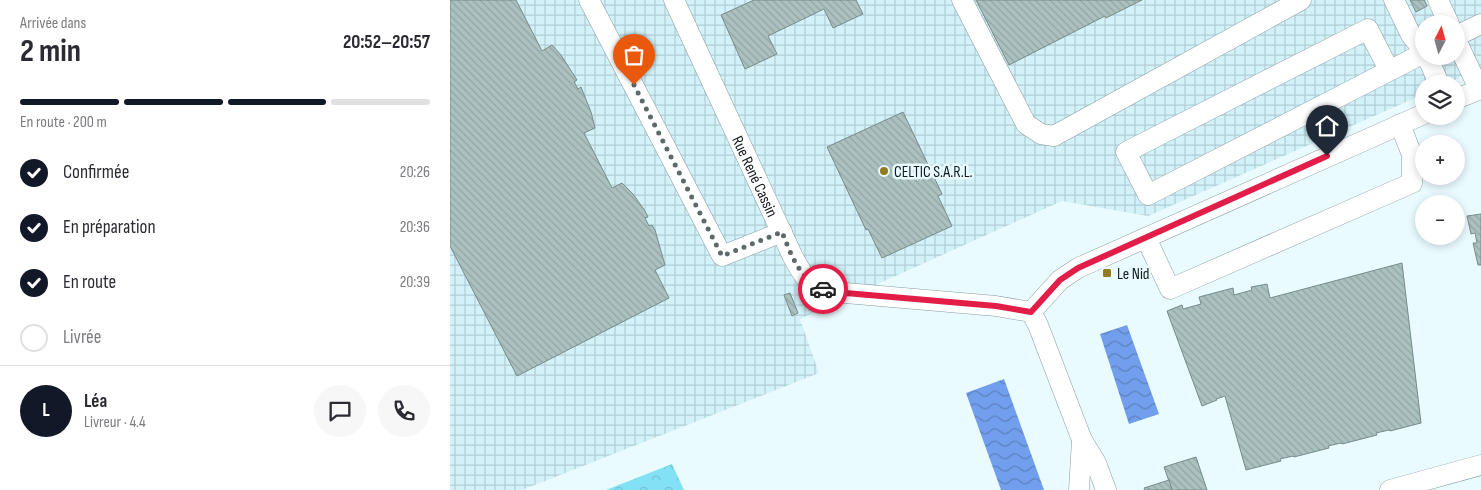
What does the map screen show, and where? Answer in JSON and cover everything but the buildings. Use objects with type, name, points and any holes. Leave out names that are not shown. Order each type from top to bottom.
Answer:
[{"type":"street","points":[[590,0],[722,256],[782,232]]},
{"type":"street","name":"Rue René Cassin","points":[[674,0],[802,274],[811,283],[834,292],[996,306],[1031,312]]},
{"type":"street","points":[[962,0],[1026,124],[1041,134],[1054,136],[1301,0]]},
{"type":"street","points":[[1394,0],[1415,40]]},
{"type":"street","points":[[1438,0],[1445,15]]},
{"type":"street","points":[[1465,33],[1481,24]]},
{"type":"street","points":[[1389,70],[1368,29],[1126,152],[1148,195],[1415,57]]},
{"type":"street","points":[[1465,57],[1480,89],[1465,95]]},
{"type":"street","points":[[1106,490],[1096,463],[1082,440],[1038,325],[1031,312],[1060,280],[1078,268],[1415,118]]},
{"type":"street","points":[[1146,238],[1170,289],[1412,183],[1412,155],[1400,124]]},
{"type":"street","points":[[1079,490],[1082,440]]},
{"type":"street","points":[[1390,490],[1481,465]]},
{"type":"shaded area","points":[[450,0],[1481,0],[1481,68],[1465,75],[1415,75],[1415,98],[1148,216],[1062,201],[800,319],[819,373],[522,490],[450,490]]},
{"type":"green space","points":[[672,464],[684,490],[606,490]]},
{"type":"water","points":[[1127,325],[1159,414],[1129,424],[1100,334]]},
{"type":"water","points":[[1004,379],[1044,490],[1001,490],[966,393]]},
{"type":"way so far","points":[[634,85],[722,256],[782,232],[802,274],[811,283],[823,289]]},
{"type":"place","name":"CELTIC S.A.R.L.","points":[[884,171]]},
{"type":"place","name":"Le Nid","points":[[1107,273]]},
{"type":"route","points":[[823,289],[834,292],[996,306],[1031,312],[1060,280],[1078,268],[1327,156]]}]
